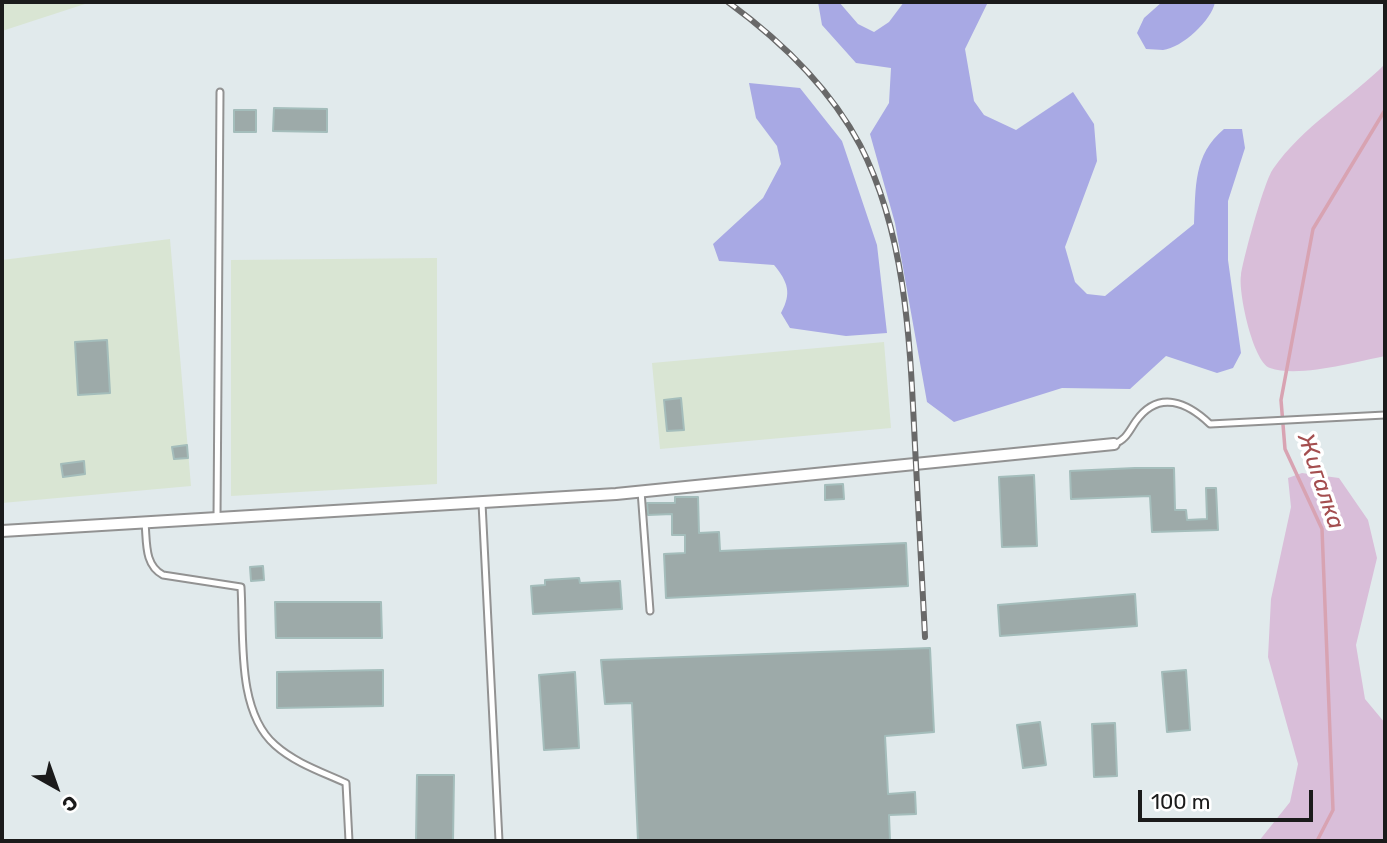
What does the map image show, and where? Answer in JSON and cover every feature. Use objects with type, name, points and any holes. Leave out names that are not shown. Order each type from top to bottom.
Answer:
[{"type":"street","points":[[2,531],[641,491],[1114,444]]},
{"type":"lane","points":[[217,518],[220,92]]},
{"type":"lane","points":[[1114,444],[1123,441],[1138,417],[1161,404],[1177,401],[1195,410],[1210,425],[1385,415]]},
{"type":"lane","points":[[641,491],[650,611]]},
{"type":"lane","points":[[482,503],[499,841]]},
{"type":"lane","points":[[145,523],[149,556],[156,571],[163,575],[241,587],[248,702],[256,723],[276,747],[346,783],[349,841]]},
{"type":"shaded area","points":[[2,2],[91,2],[2,31]]},
{"type":"shaded area","points":[[818,2],[839,2],[858,24],[874,32],[889,22],[904,2],[988,2],[965,49],[974,101],[984,115],[1016,130],[1073,92],[1094,124],[1097,161],[1065,247],[1075,282],[1087,294],[1105,296],[1194,224],[1201,161],[1214,139],[1224,129],[1242,129],[1245,148],[1228,201],[1228,260],[1241,353],[1233,368],[1217,373],[1166,356],[1130,389],[1062,388],[954,422],[927,402],[895,223],[870,134],[889,103],[891,68],[856,63],[822,25]]},
{"type":"shaded area","points":[[1162,2],[1215,2],[1202,25],[1187,39],[1163,50],[1146,49],[1137,33],[1144,18]]},
{"type":"shaded area","points":[[1385,64],[1385,356],[1311,370],[1282,371],[1270,368],[1264,363],[1253,340],[1244,310],[1241,284],[1246,252],[1269,177],[1285,154],[1312,126]]},
{"type":"shaded area","points":[[749,83],[800,88],[842,141],[877,245],[887,333],[846,336],[790,328],[781,313],[787,299],[787,288],[774,265],[719,261],[713,244],[763,198],[781,164],[777,146],[756,118]]},
{"type":"shaded area","points":[[170,239],[191,486],[2,503],[2,260]]},
{"type":"shaded area","points":[[437,258],[437,484],[231,496],[231,260]]},
{"type":"shaded area","points":[[884,342],[891,428],[660,449],[652,363]]},
{"type":"shaded area","points":[[1302,473],[1339,478],[1368,520],[1377,558],[1356,645],[1365,699],[1385,723],[1385,841],[1259,841],[1290,802],[1298,764],[1268,657],[1271,599],[1291,507],[1288,478]]},
{"type":"building","points":[[274,108],[327,109],[327,132],[273,131]]},
{"type":"building","points":[[234,110],[256,110],[256,132],[234,132]]},
{"type":"building","points":[[107,340],[110,393],[78,395],[75,342]]},
{"type":"building","points":[[681,398],[684,430],[667,431],[664,400]]},
{"type":"building","points":[[187,445],[188,458],[174,459],[172,447]]},
{"type":"building","points":[[84,461],[85,474],[63,477],[61,464]]},
{"type":"building","points":[[1174,468],[1175,510],[1186,510],[1187,520],[1207,519],[1206,488],[1216,488],[1218,530],[1152,532],[1150,496],[1071,499],[1070,471]]},
{"type":"building","points":[[1034,475],[1037,546],[1002,547],[999,477]]},
{"type":"building","points":[[843,484],[844,499],[825,500],[825,485]]},
{"type":"building","points":[[675,497],[698,497],[699,533],[719,532],[720,551],[906,543],[908,586],[666,598],[664,554],[685,553],[685,535],[672,535],[672,514],[648,515],[647,503],[675,503]]},
{"type":"building","points":[[263,566],[264,580],[251,581],[250,567]]},
{"type":"building","points":[[579,578],[580,583],[620,581],[622,609],[533,614],[531,586],[545,585],[545,580]]},
{"type":"building","points":[[1135,594],[1137,626],[1000,636],[998,605]]},
{"type":"building","points":[[275,602],[381,602],[382,638],[276,638]]},
{"type":"building","points":[[930,648],[934,732],[885,736],[888,794],[915,792],[916,814],[889,815],[890,841],[638,841],[632,703],[605,704],[601,660]]},
{"type":"building","points":[[383,670],[383,706],[277,708],[277,672]]},
{"type":"building","points":[[1186,670],[1190,730],[1167,732],[1162,672]]},
{"type":"building","points":[[575,672],[579,748],[544,750],[539,675]]},
{"type":"building","points":[[1040,722],[1046,765],[1023,768],[1017,725]]},
{"type":"building","points":[[1115,723],[1117,776],[1094,777],[1092,724]]},
{"type":"building","points":[[417,775],[454,775],[453,841],[416,841]]},
{"type":"waterway","name":"Жигалка","points":[[1317,841],[1333,810],[1322,529],[1285,449],[1281,400],[1313,229],[1385,110]]},
{"type":"railway","points":[[728,2],[785,49],[834,104],[860,145],[888,216],[897,254],[908,331],[925,637]]}]
